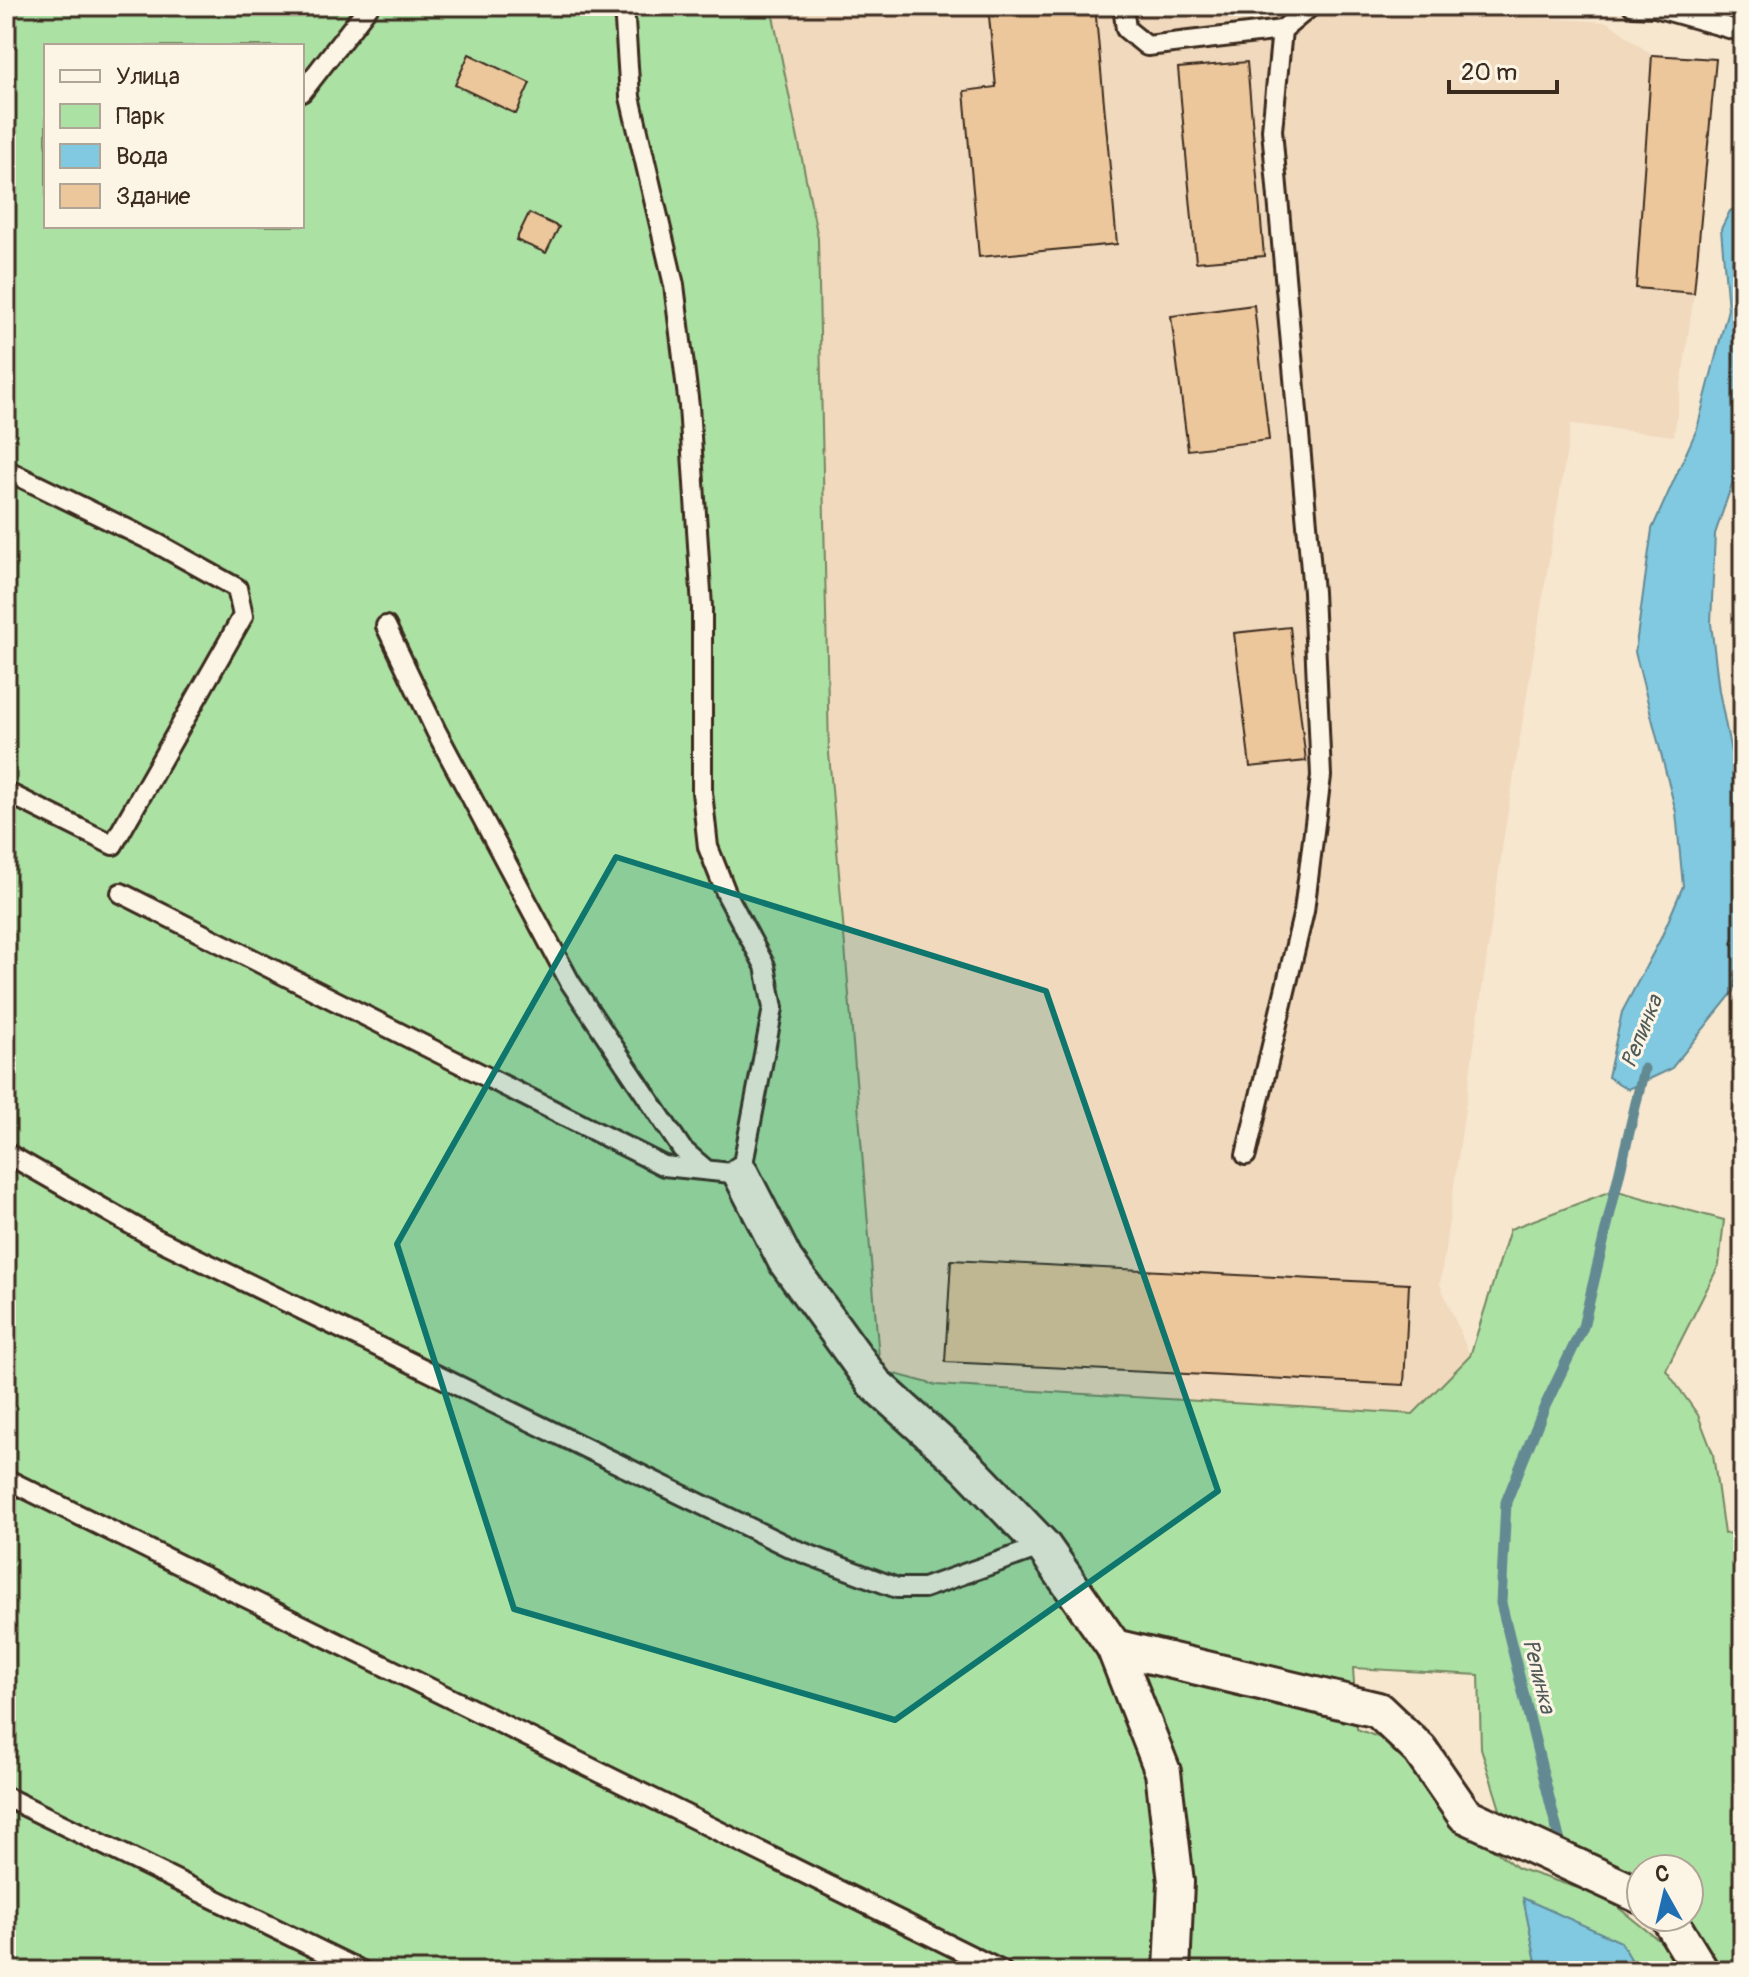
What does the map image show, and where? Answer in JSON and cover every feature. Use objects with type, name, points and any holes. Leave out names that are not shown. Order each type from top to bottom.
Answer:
[{"type":"street","points":[[741,1174],[785,1260],[874,1383],[967,1467],[1043,1546],[1114,1647],[1163,1772],[1176,1882],[1172,1971]]},
{"type":"street","points":[[1114,1647],[1378,1710],[1420,1750],[1465,1815],[1625,1889]]},
{"type":"street","points":[[1678,1933],[1701,1971]]},
{"type":"lane","points":[[304,89],[369,6]]},
{"type":"lane","points":[[121,893],[664,1166],[741,1174],[773,1008],[765,966],[727,895],[708,847],[702,792],[702,607],[689,406],[674,285],[630,97],[624,6]]},
{"type":"lane","points":[[1123,6],[1126,29],[1147,46],[1282,30],[1311,6]]},
{"type":"lane","points":[[1633,6],[1655,7],[1743,32]]},
{"type":"lane","points":[[1246,1155],[1304,911],[1321,776],[1313,592],[1272,130],[1282,30]]},
{"type":"lane","points":[[6,470],[158,544],[237,588],[243,616],[113,845],[6,792]]},
{"type":"lane","points":[[386,626],[436,731],[570,982],[682,1149],[704,1168]]},
{"type":"lane","points":[[6,1153],[167,1244],[791,1548],[897,1588],[924,1588],[1043,1546]]},
{"type":"lane","points":[[6,1479],[1002,1971]]},
{"type":"lane","points":[[6,1797],[362,1971]]},
{"type":"highlighted area","points":[[616,857],[1046,991],[1218,1491],[895,1720],[514,1609],[397,1244]]},
{"type":"shaded area","points":[[771,6],[1401,6],[1399,9],[1608,22],[1652,55],[1716,59],[1694,293],[1674,436],[1571,424],[1504,836],[1440,1284],[1470,1356],[1413,1414],[935,1385],[880,1370],[829,753],[818,238]]},
{"type":"green space","points":[[6,6],[771,6],[818,238],[829,753],[880,1370],[936,1385],[1413,1414],[1470,1356],[1510,1229],[1614,1190],[1724,1220],[1719,1265],[1666,1370],[1698,1415],[1713,1454],[1724,1534],[1743,1532],[1743,1971],[1724,1971],[1695,1933],[1705,1933],[1705,1853],[1625,1853],[1625,1876],[1503,1819],[1481,1748],[1479,1675],[1353,1668],[1357,1729],[1396,1744],[1449,1814],[1517,1868],[1605,1897],[1625,1913],[1625,1933],[1650,1933],[1661,1942],[1683,1971],[1638,1971],[1620,1942],[1524,1900],[1538,1971],[6,1971]]},
{"type":"water","points":[[1743,204],[1743,452],[1715,534],[1711,623],[1719,691],[1743,813],[1743,938],[1734,991],[1671,1069],[1628,1089],[1608,1077],[1622,1012],[1661,938],[1683,886],[1676,812],[1635,652],[1652,529],[1697,429],[1728,309],[1721,229],[1730,211]]},
{"type":"water","points":[[1523,1898],[1621,1942],[1638,1971],[1538,1971]]},
{"type":"building","points":[[898,6],[951,6],[951,8],[898,14]]},
{"type":"building","points":[[988,6],[1095,6],[1117,244],[979,257],[964,91],[996,87]]},
{"type":"building","points":[[469,54],[530,83],[516,114],[455,85]]},
{"type":"building","points":[[1652,55],[1716,59],[1694,293],[1636,288]]},
{"type":"building","points":[[1247,62],[1264,256],[1196,262],[1178,68]]},
{"type":"building","points":[[529,213],[559,227],[546,253],[516,240]]},
{"type":"building","points":[[1254,305],[1269,440],[1188,450],[1171,316]]},
{"type":"building","points":[[1290,627],[1306,761],[1250,767],[1234,633]]},
{"type":"building","points":[[951,1260],[1409,1284],[1404,1385],[945,1362]]},
{"type":"waterway","name":"Репинка","points":[[1560,1842],[1501,1603],[1506,1502],[1545,1406],[1583,1327],[1644,1069]]}]
